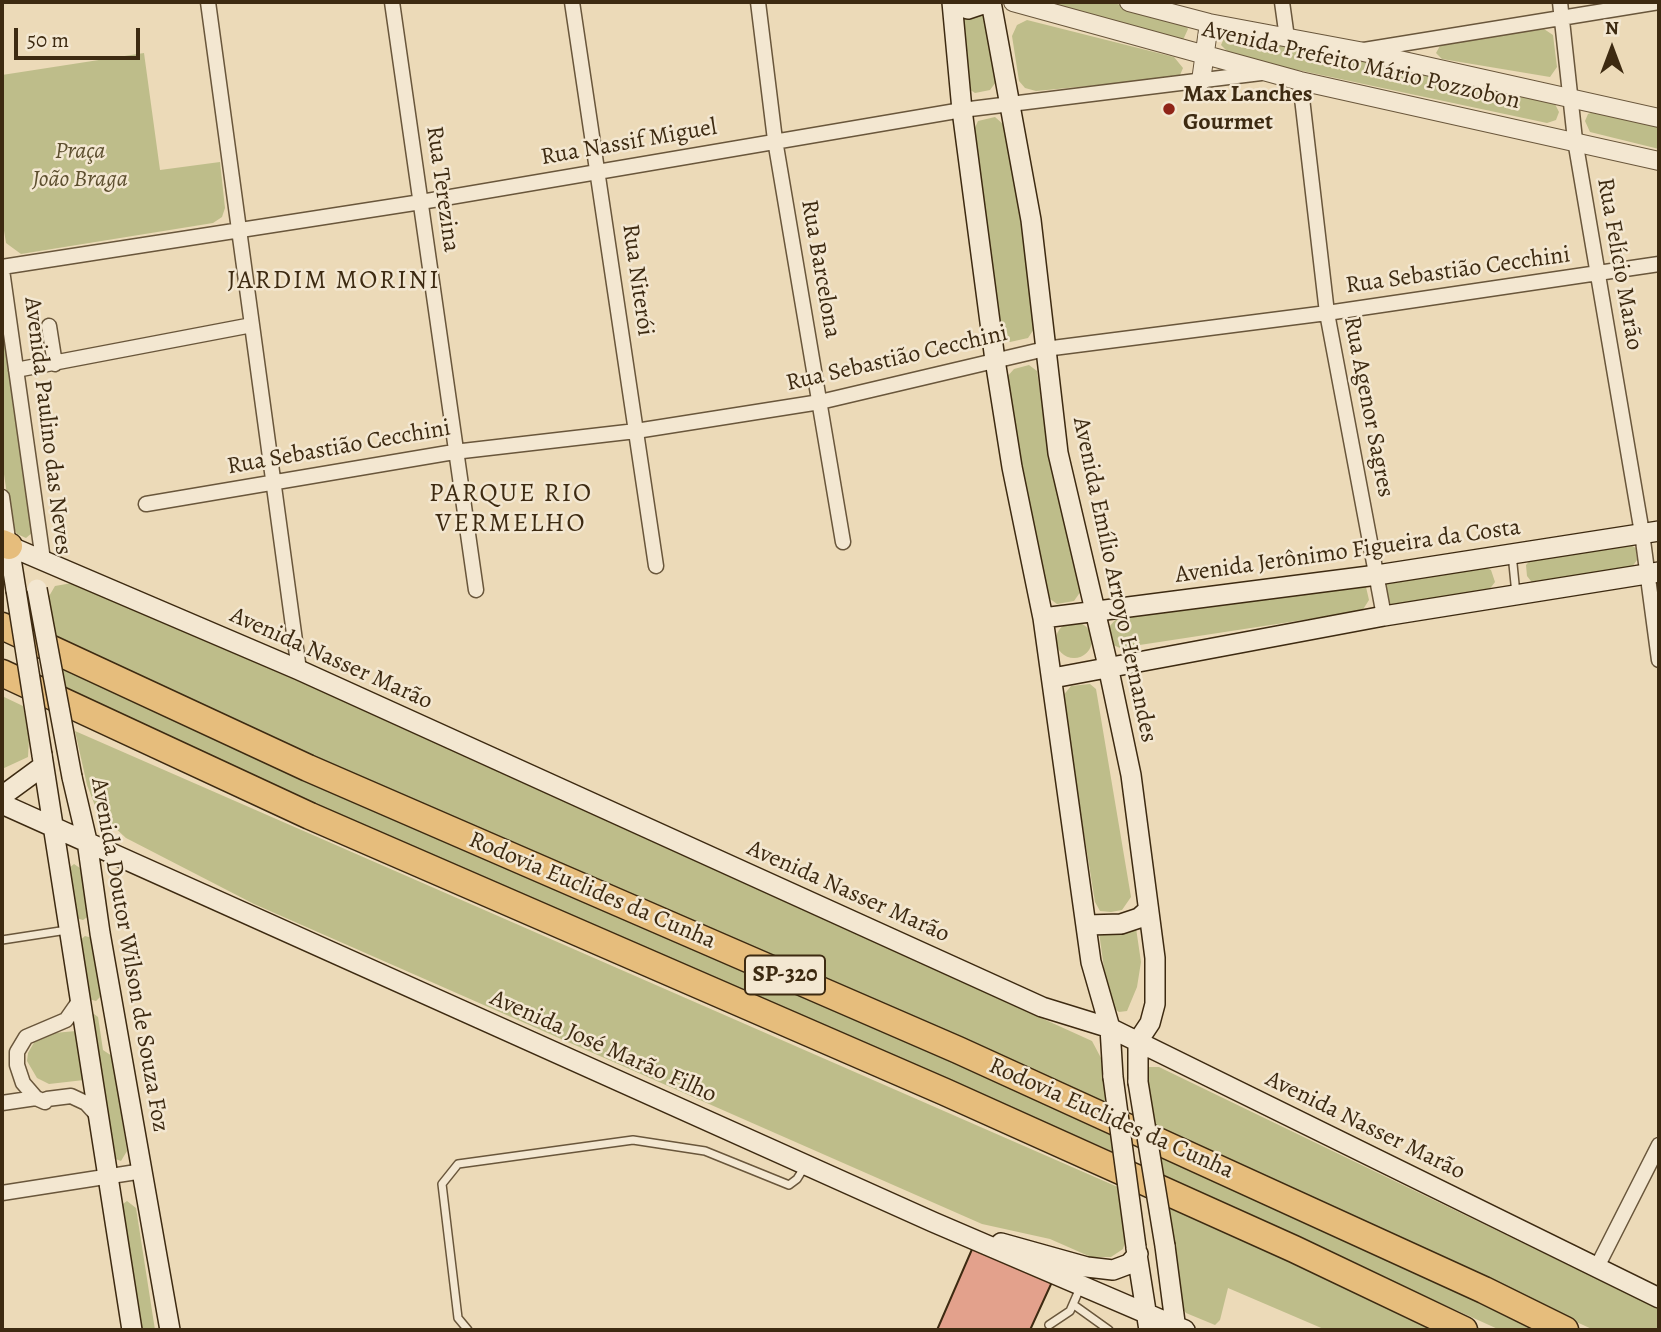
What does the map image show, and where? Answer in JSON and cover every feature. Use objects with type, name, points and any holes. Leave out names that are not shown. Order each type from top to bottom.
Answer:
[{"type":"highway","name":"Rodovia Euclides da Cunha","points":[[2,626],[308,768],[958,1050],[1434,1267],[1565,1330]]},
{"type":"highway","name":"Rodovia Euclides da Cunha","points":[[2,673],[310,816],[932,1086],[1294,1249],[1464,1330]]},
{"type":"main road","name":"Avenida Emílio Arroyo Hernandes","points":[[1147,1322],[1113,1077],[1110,1028],[1091,962],[1053,678],[1012,467],[995,360],[962,110],[952,2],[968,9],[990,2],[1031,220],[1058,453],[1108,666],[1130,775],[1155,958],[1156,1004],[1150,1023],[1138,1041],[1138,1082],[1178,1329]]},
{"type":"main road","name":"Avenida Jerônimo Figueira da Costa","points":[[1043,618],[1377,575],[1650,532]]},
{"type":"main road","name":"Avenida Nasser Marão","points":[[5,544],[299,670],[1042,1007],[1110,1028],[1659,1298]]},
{"type":"main road","points":[[5,544],[16,590],[132,1330]]},
{"type":"main road","name":"Avenida Paulino das Neves","points":[[37,589],[43,560]]},
{"type":"main road","points":[[1053,678],[1384,616],[1653,573]]},
{"type":"main road","name":"Avenida Doutor Wilson de Souza Foz","points":[[37,589],[72,777],[87,841],[99,926],[170,1330]]},
{"type":"main road","points":[[2,796],[43,760]]},
{"type":"main road","name":"Avenida José Marão Filho","points":[[2,803],[933,1222],[1077,1296],[1147,1322],[1178,1329]]},
{"type":"main road","points":[[1087,925],[1121,924],[1139,918],[1148,910]]},
{"type":"main road","points":[[69,930],[99,926]]},
{"type":"main road","points":[[80,1000],[103,1012],[109,1044],[122,1053]]},
{"type":"main road","points":[[933,1222],[1087,1267],[1113,1270],[1129,1264],[1137,1251]]},
{"type":"street","points":[[208,2],[299,670]]},
{"type":"street","name":"Rua Terezina","points":[[392,2],[454,452],[476,590]]},
{"type":"street","name":"Rua Niterói","points":[[572,2],[656,566]]},
{"type":"street","name":"Rua Barcelona","points":[[758,2],[775,140],[843,542]]},
{"type":"street","name":"Avenida Prefeito Mário Pozzobon","points":[[1013,2],[1300,81],[1575,140],[1659,161]]},
{"type":"street","name":"Avenida Prefeito Mário Pozzobon","points":[[1129,2],[1209,23],[1359,51],[1659,118]]},
{"type":"street","points":[[1282,2],[1287,38]]},
{"type":"street","name":"Rua Felício Marão","points":[[1560,2],[1575,140],[1598,274],[1650,532],[1659,660]]},
{"type":"street","points":[[1359,51],[1659,2]]},
{"type":"street","points":[[1201,81],[1209,23]]},
{"type":"street","name":"Rua Nassif Miguel","points":[[2,269],[598,173],[775,140],[962,110],[1266,72]]},
{"type":"street","name":"Rua Agenor Sagres","points":[[1300,81],[1327,313],[1384,616]]},
{"type":"street","name":"Rua Sebastião Cecchini","points":[[146,504],[454,452],[636,431],[820,402],[1045,349],[1327,313],[1659,264]]},
{"type":"street","name":"Avenida Paulino das Neves","points":[[2,269],[43,560]]},
{"type":"street","points":[[16,370],[252,325]]},
{"type":"street","points":[[49,326],[55,364]]},
{"type":"street","points":[[2,497],[5,544]]},
{"type":"street","points":[[80,1000],[66,1020],[33,1032],[19,1048],[19,1074],[36,1098],[45,1102],[47,1098],[71,1096],[86,1103],[99,1116]]},
{"type":"street","points":[[2,1050],[19,1048]]},
{"type":"street","points":[[2,1103],[36,1098]]},
{"type":"street","points":[[1597,1268],[1659,1145]]},
{"type":"street","points":[[2,1193],[143,1171]]},
{"type":"lane","points":[[1512,554],[1516,594]]},
{"type":"lane","points":[[2,940],[69,930]]},
{"type":"lane","points":[[468,1330],[458,1318],[442,1184],[458,1164],[633,1140],[705,1151],[789,1185],[797,1179],[806,1165]]},
{"type":"lane","points":[[1049,1325],[1077,1296],[1104,1330]]},
{"type":"green space","points":[[1021,2],[1109,2],[1182,20],[1188,29],[1183,40]]},
{"type":"green space","points":[[959,14],[986,16],[996,82],[990,90],[975,93],[966,87]]},
{"type":"green space","points":[[1027,20],[1174,57],[1183,68],[1180,75],[1173,78],[1036,91],[1025,88],[1019,81],[1012,36],[1017,25]]},
{"type":"green space","points":[[1544,29],[1553,35],[1557,67],[1550,77],[1442,59],[1436,53],[1441,44]]},
{"type":"green space","points":[[1231,34],[1553,100],[1559,112],[1556,120],[1547,123],[1232,56],[1221,45],[1225,36]]},
{"type":"green space","name":"Praça João Braga","points":[[144,53],[160,170],[220,162],[225,208],[222,217],[213,223],[21,254],[6,243],[2,218],[2,75]]},
{"type":"green space","points":[[1596,111],[1659,125],[1659,149],[1590,132],[1585,121],[1588,114]]},
{"type":"green space","points":[[995,117],[1003,124],[1022,222],[1034,329],[1028,338],[1010,342],[1001,336],[973,132],[978,121]]},
{"type":"green space","points":[[2,310],[33,532],[26,538],[17,534],[11,523],[2,460]]},
{"type":"green space","points":[[1029,365],[1037,371],[1049,454],[1081,591],[1074,601],[1057,604],[1046,596],[1018,465],[1006,378],[1014,369]]},
{"type":"green space","points":[[1623,541],[1636,548],[1637,560],[1630,570],[1534,585],[1527,576],[1526,565],[1535,555]]},
{"type":"green space","points":[[1479,564],[1491,570],[1495,582],[1489,590],[1395,608],[1387,602],[1385,588],[1390,578]]},
{"type":"green space","points":[[72,583],[316,689],[1092,1041],[1101,1058],[1108,1107],[58,645],[48,598],[55,586]]},
{"type":"green space","points":[[1351,585],[1366,587],[1369,600],[1362,611],[1120,648],[1111,644],[1109,627],[1116,619]]},
{"type":"green space","points":[[1074,622],[1087,627],[1092,640],[1087,653],[1074,658],[1061,653],[1056,640],[1061,627]]},
{"type":"green space","points":[[62,665],[1111,1124],[1114,1152],[68,701]]},
{"type":"green space","points":[[1090,684],[1096,689],[1131,897],[1122,910],[1111,912],[1100,911],[1095,902],[1062,697],[1071,686]]},
{"type":"green space","points":[[2,696],[23,706],[29,739],[28,757],[2,769]]},
{"type":"green space","points":[[75,731],[1120,1188],[1126,1239],[1123,1249],[1111,1257],[1091,1257],[1050,1239],[982,1224],[254,904],[126,838],[97,811],[87,785]]},
{"type":"green space","points":[[74,864],[83,870],[89,916],[83,920],[76,918],[68,869]]},
{"type":"green space","points":[[1136,928],[1141,962],[1137,987],[1127,1011],[1119,1012],[1112,1007],[1108,998],[1099,932]]},
{"type":"green space","points":[[85,936],[92,938],[101,996],[96,1001],[89,999],[79,941]]},
{"type":"green space","points":[[91,1015],[98,1017],[103,1050],[112,1056],[127,1151],[121,1161],[113,1158]]},
{"type":"green space","points":[[76,1031],[84,1080],[49,1084],[37,1078],[27,1061],[28,1053],[36,1039],[43,1034]]},
{"type":"green space","points":[[1147,1067],[1159,1067],[1659,1309],[1659,1330],[1594,1330],[1157,1131],[1145,1077]]},
{"type":"green space","points":[[1160,1150],[1549,1330],[1500,1330],[1164,1178]]},
{"type":"green space","points":[[127,1201],[136,1208],[155,1330],[138,1330],[120,1206]]},
{"type":"green space","points":[[1168,1205],[1289,1259],[1436,1330],[1326,1330],[1228,1288],[1220,1320],[1215,1325],[1186,1313],[1180,1305]]},
{"type":"building","points":[[973,1247],[1052,1282],[1030,1330],[937,1330]]},
{"type":"place","name":"Max Lanches Gourmet","points":[[1169,109]]},
{"type":"district","name":"JARDIM MORINI","points":[[334,282]]},
{"type":"district","name":"PARQUE RIO VERMELHO","points":[[511,510]]}]
